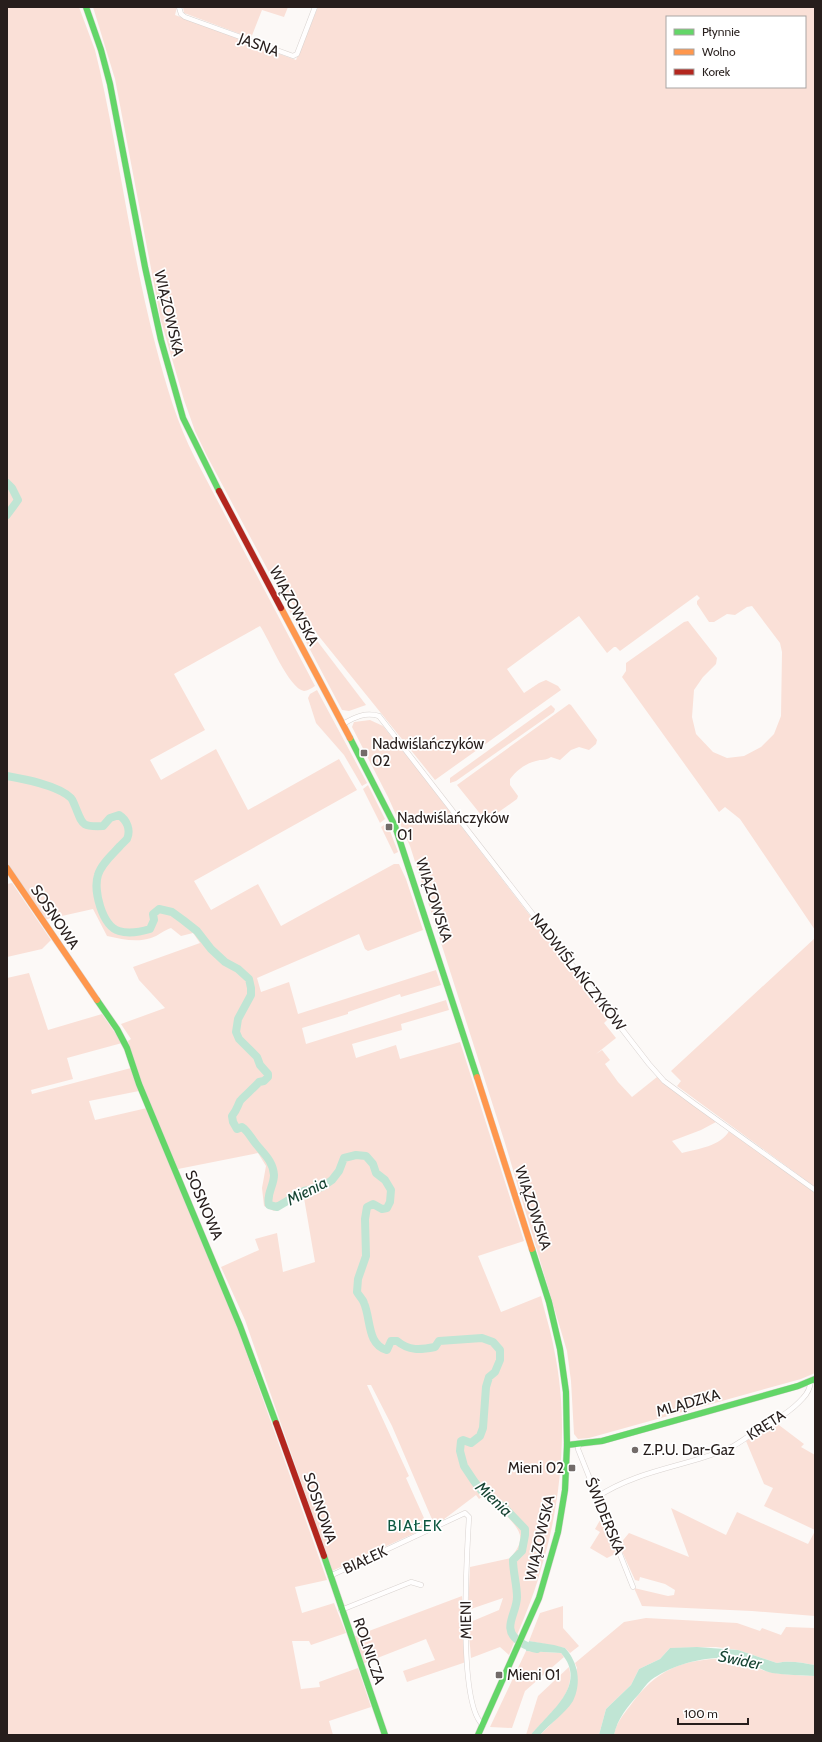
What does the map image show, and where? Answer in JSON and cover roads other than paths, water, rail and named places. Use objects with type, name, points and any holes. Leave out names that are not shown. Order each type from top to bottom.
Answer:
[{"type":"main road","name":"WIĄZOWSKA","points":[[86,7],[107,73],[155,317],[183,418],[202,460],[343,724],[385,806],[404,853],[549,1302],[560,1349],[566,1392],[567,1445],[565,1490],[558,1532],[539,1598],[478,1735]]},
{"type":"main road","name":"SOSNOWA","points":[[7,868],[117,1029],[127,1048],[139,1084],[240,1326],[316,1533],[330,1576]]},
{"type":"main road","name":"MLĄDZKA","points":[[567,1445],[579,1445],[602,1441],[798,1386],[813,1380]]},
{"type":"main road","name":"ROLNICZA","points":[[330,1576],[385,1735]]},
{"type":"street","name":"JASNA","points":[[179,7],[181,14],[185,16],[291,56],[296,54],[315,7]]},
{"type":"street","name":"NADWIŚLAŃCZYKÓW","points":[[343,724],[362,714],[379,716],[649,1064],[664,1081],[815,1190]]},
{"type":"street","name":"KRĘTA","points":[[597,1497],[634,1478],[692,1462],[728,1449],[790,1410],[803,1399],[813,1380]]},
{"type":"street","name":"ŚWIDERSKA","points":[[579,1445],[578,1449],[633,1587]]},
{"type":"street","name":"BIAŁEK","points":[[330,1576],[465,1513]]},
{"type":"street","name":"MIENI","points":[[465,1513],[469,1517],[465,1615],[468,1674],[471,1702],[476,1719],[482,1725]]},
{"type":"street","points":[[341,1610],[411,1582],[421,1585]]},
{"type":"water","points":[[529,1641],[565,1648],[576,1666],[578,1680],[576,1694],[573,1701],[566,1710],[540,1735],[531,1735],[563,1697],[569,1687],[571,1676],[568,1665],[561,1653],[526,1651]]},
{"type":"water","name":"Świder","points":[[697,1647],[738,1650],[777,1663],[791,1662],[815,1665],[815,1676],[772,1673],[745,1662],[731,1659],[719,1658],[694,1661],[670,1669],[651,1680],[624,1713],[615,1729],[614,1735],[599,1735],[606,1709],[631,1685],[639,1669],[660,1659],[670,1648]]},
{"type":"waterway","name":"Mienia","points":[[7,483],[12,488],[18,500],[7,515]]},
{"type":"waterway","name":"Mienia","points":[[7,776],[40,783],[65,793],[72,799],[84,824],[90,826],[103,826],[110,818],[119,815],[124,820],[128,826],[129,832],[127,839],[104,863],[98,875],[97,882],[100,907],[113,928],[119,931],[127,932],[150,929],[154,920],[153,914],[159,909],[172,912],[197,931],[211,949],[225,962],[238,969],[249,979],[251,995],[238,1019],[236,1032],[239,1039],[257,1057],[260,1065],[268,1074],[268,1077],[264,1081],[259,1082],[240,1101],[232,1116],[233,1122],[237,1129],[242,1127],[246,1130],[268,1158],[272,1166],[274,1175],[269,1194],[269,1205],[277,1207],[304,1191],[322,1187],[332,1180],[339,1171],[344,1158],[356,1155],[366,1156],[373,1164],[376,1173],[385,1180],[391,1190],[390,1202],[387,1208],[382,1209],[373,1204],[367,1207],[365,1219],[366,1256],[358,1279],[357,1292],[366,1309],[371,1331],[376,1343],[387,1350],[391,1341],[397,1341],[410,1348],[424,1349],[435,1347],[439,1341],[482,1338],[493,1342],[500,1350],[500,1360],[495,1372],[489,1377],[486,1387],[483,1428],[480,1436],[471,1443],[463,1440],[461,1441],[460,1451],[464,1466],[484,1494],[504,1507],[525,1529],[522,1551],[513,1560],[517,1597],[510,1627],[514,1637],[520,1642],[528,1647],[537,1649]]},
{"type":"place","name":"Nadwiślańczyków 02","points":[[364,753]]},
{"type":"place","name":"Nadwiślańczyków 01","points":[[389,827]]},
{"type":"place","name":"Z.P.U. Dar-Gaz","points":[[635,1450]]},
{"type":"place","name":"Mieni 02","points":[[572,1468]]},
{"type":"place","name":"Mieni 01","points":[[499,1675]]},
{"type":"district","name":"BIAŁEK","points":[[415,1525]]}]
